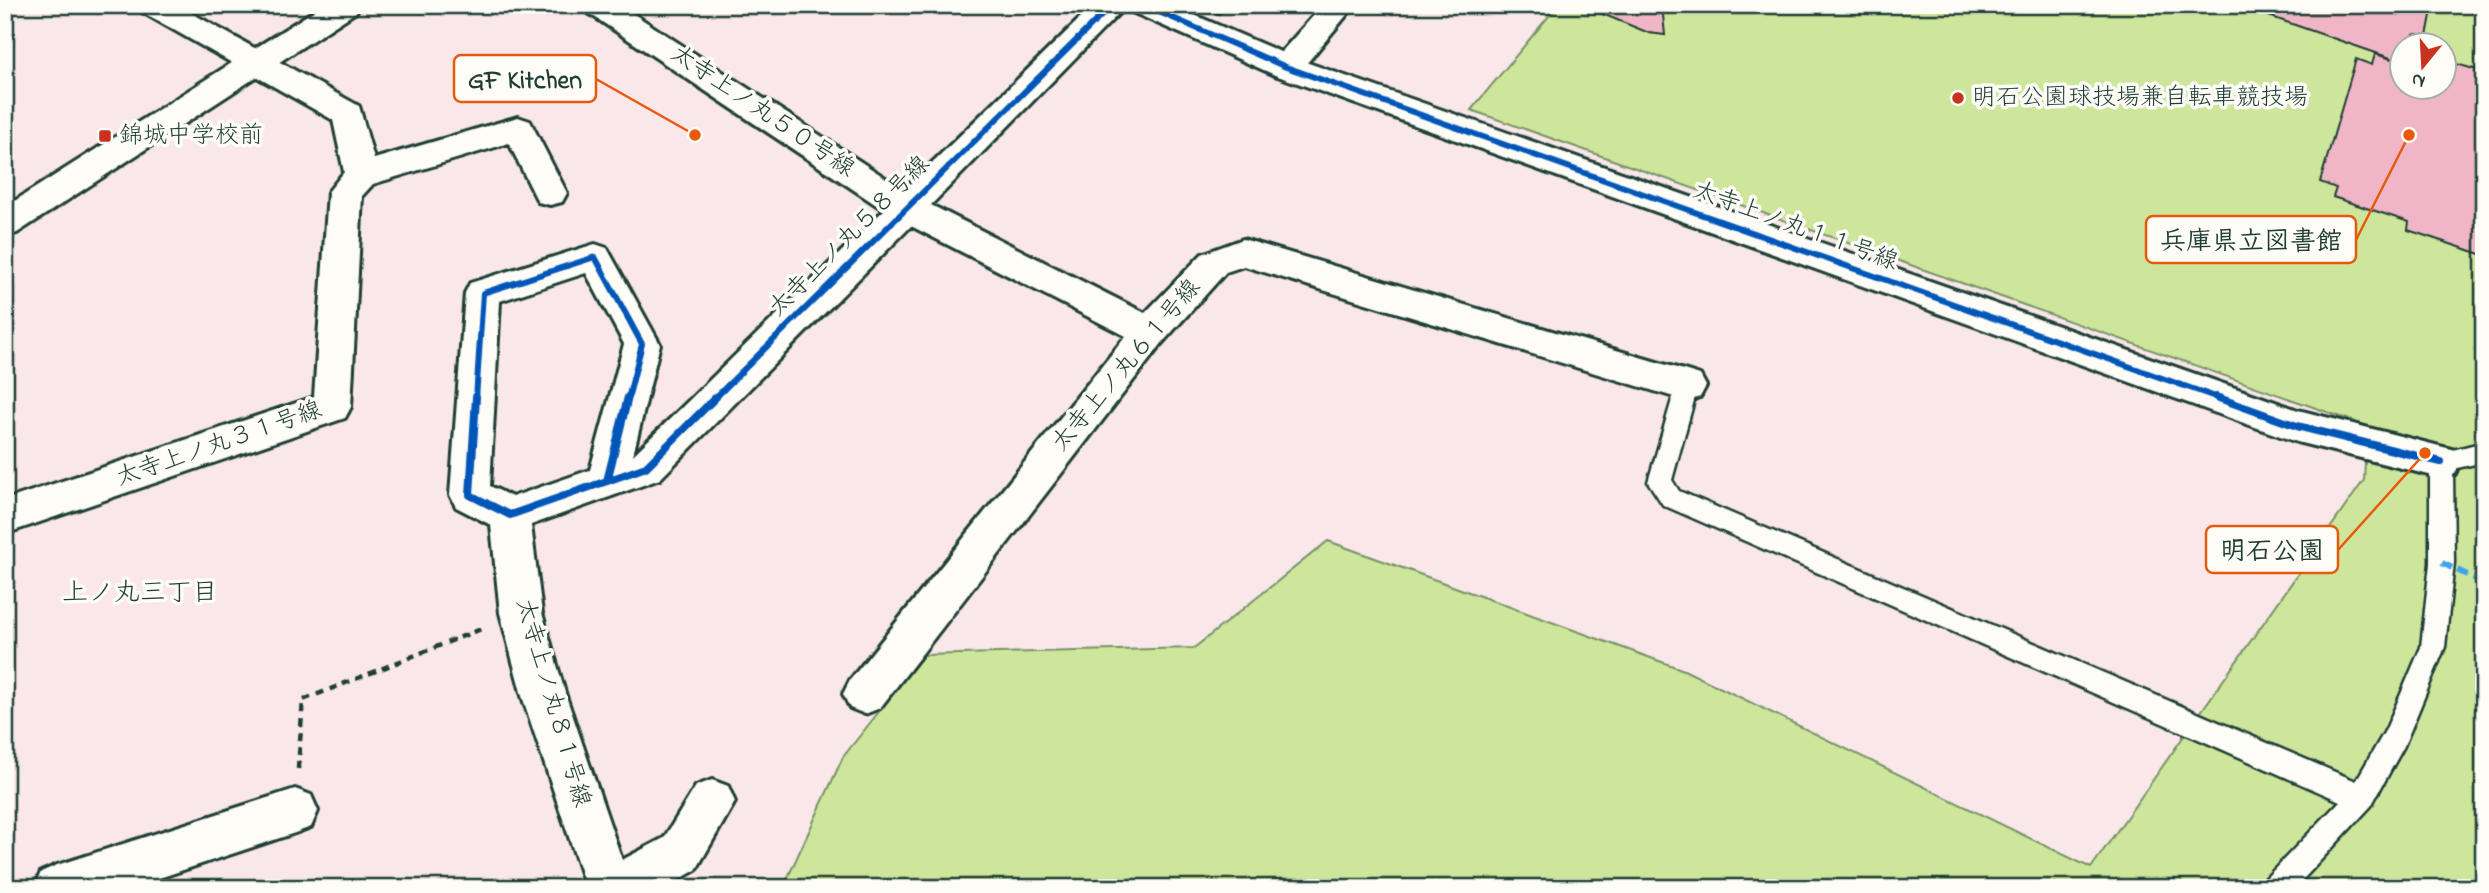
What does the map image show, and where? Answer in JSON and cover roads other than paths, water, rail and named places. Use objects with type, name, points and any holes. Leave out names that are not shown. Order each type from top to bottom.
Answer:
[{"type":"street","points":[[153,5],[348,114],[361,175],[518,129],[550,193]]},
{"type":"street","points":[[5,224],[345,5]]},
{"type":"street","name":"太寺上ノ丸５０号線","points":[[598,5],[906,208],[1150,332]]},
{"type":"street","name":"太寺上ノ丸５８号線","points":[[510,516],[646,467],[1112,5]]},
{"type":"street","name":"太寺上ノ丸１１号線","points":[[1143,5],[1286,67],[2297,426],[2441,462]]},
{"type":"street","points":[[1286,67],[1340,5]]},
{"type":"street","name":"太寺上ノ丸３１号線","points":[[5,517],[332,407],[345,192],[361,175]]},
{"type":"street","name":"太寺上ノ丸６１号線","points":[[865,694],[1150,332],[1214,263],[1243,252],[1687,386]]},
{"type":"street","points":[[510,516],[470,495],[483,293],[595,257],[642,344],[607,481]]},
{"type":"street","name":"太寺上ノ丸８１号線","points":[[510,516],[521,613],[544,696],[609,888]]},
{"type":"street","points":[[617,888],[680,854],[712,802]]},
{"type":"street","points":[[57,888],[295,811]]},
{"type":"lane","points":[[1687,386],[1660,482],[1671,498],[2362,797]]},
{"type":"lane","points":[[2276,888],[2362,797],[2395,737],[2433,647],[2442,563],[2441,462],[2484,452]]},
{"type":"place","name":"明石公園球技場兼自転車競技場","points":[[1958,98]]},
{"type":"place","name":"GF Kitchen","points":[[695,135]]},
{"type":"place","name":"兵庫県立図書館","points":[[2409,135]]},
{"type":"place","name":"錦城中学校前","points":[[105,136]]},
{"type":"place","name":"明石公園","points":[[2425,453]]},
{"type":"district","name":"上ノ丸三丁目","points":[[140,594]]}]
